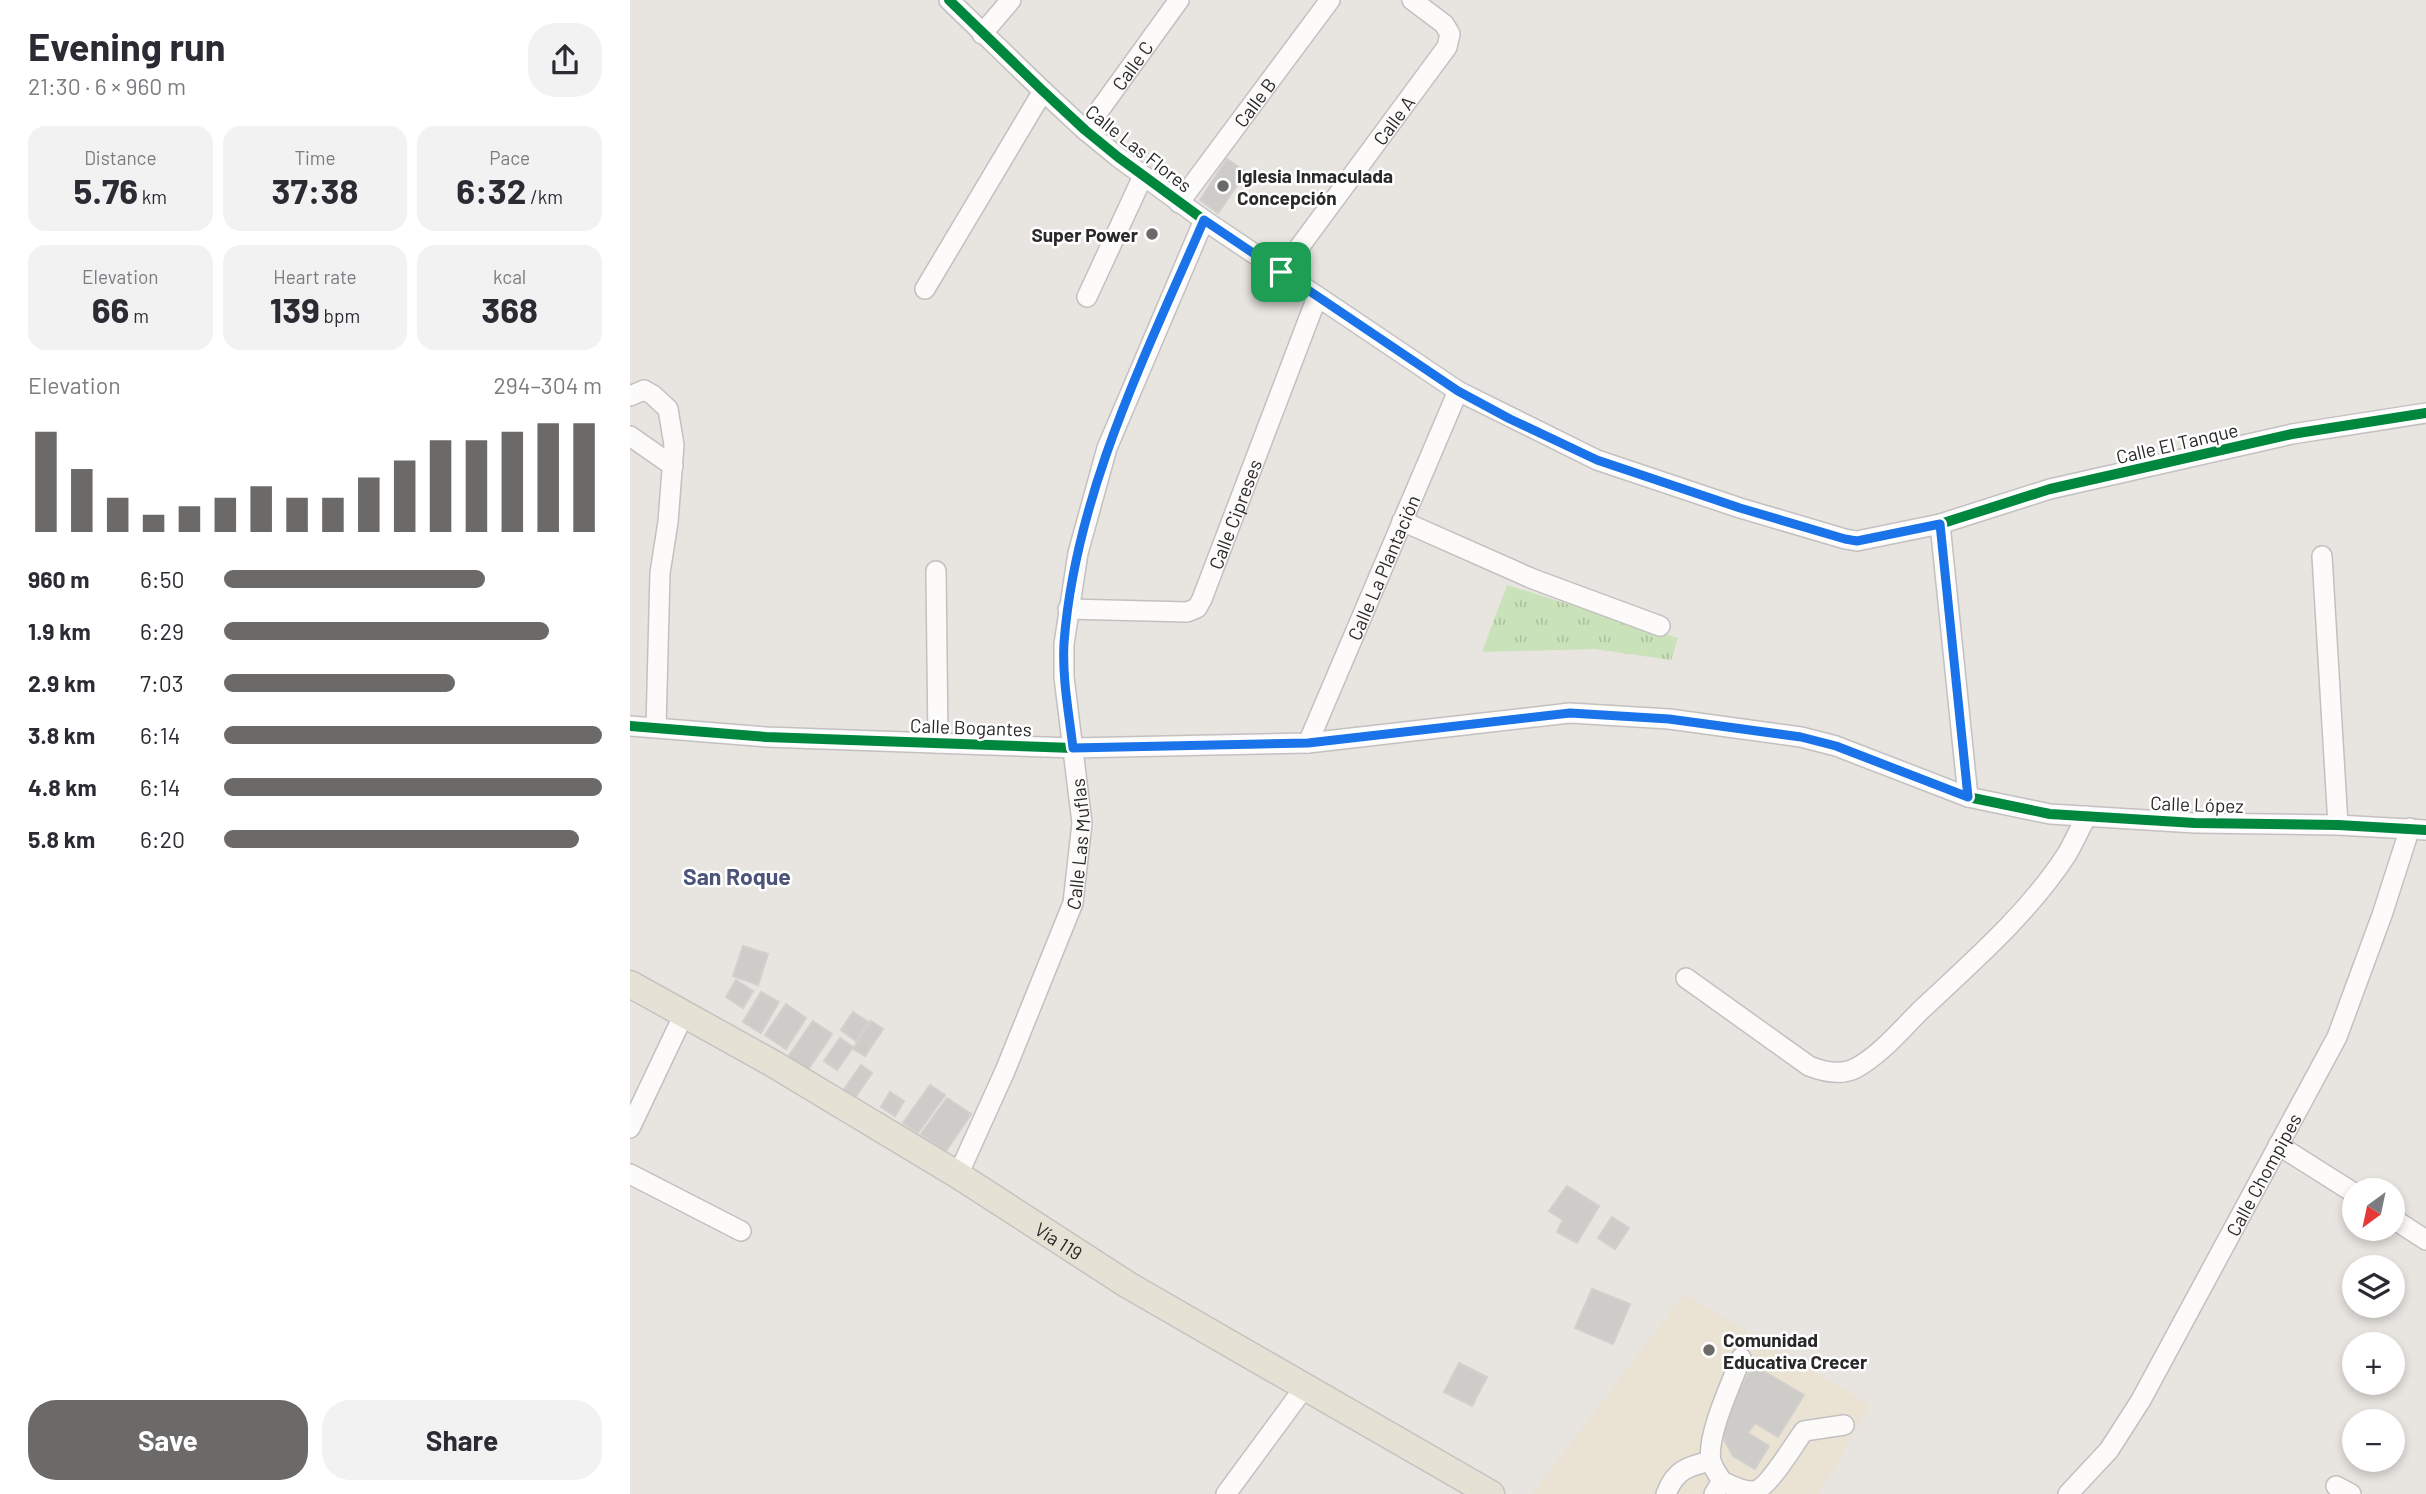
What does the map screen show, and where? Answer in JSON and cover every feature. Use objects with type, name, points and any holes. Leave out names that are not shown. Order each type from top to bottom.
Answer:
[{"type":"main road","name":"Vía 119","points":[[630,984],[685,1012],[958,1175],[1128,1285],[1491,1494]]},
{"type":"street","name":"Calle Las Flores","points":[[948,0],[1042,92],[1143,176],[1458,391],[1597,460],[1740,508],[1845,539],[1857,541],[1940,524]]},
{"type":"street","points":[[982,34],[1011,0]]},
{"type":"street","name":"Calle C","points":[[1085,130],[1179,0]]},
{"type":"street","name":"Calle B","points":[[1179,203],[1330,0]]},
{"type":"street","name":"Calle A","points":[[1281,272],[1447,47],[1450,34],[1444,24],[1412,0]]},
{"type":"street","points":[[925,289],[1042,92]]},
{"type":"street","points":[[1087,296],[1143,176]]},
{"type":"street","name":"Calle Las Muflas","points":[[958,1175],[1005,1071],[1073,903],[1082,823],[1064,677],[1064,645],[1078,553],[1107,448],[1204,220]]},
{"type":"street","name":"Calle Cipreses","points":[[1068,609],[1187,612],[1197,608],[1317,297]]},
{"type":"street","points":[[630,396],[640,390],[647,391],[668,410],[674,445],[668,522],[660,573],[656,727]]},
{"type":"street","name":"Calle La Plantación","points":[[1308,743],[1458,391]]},
{"type":"street","name":"Calle El Tanque","points":[[1940,524],[2050,489],[2292,434],[2426,412]]},
{"type":"street","points":[[630,436],[673,466]]},
{"type":"street","points":[[1402,522],[1533,579],[1660,625]]},
{"type":"street","points":[[1940,524],[1968,797]]},
{"type":"street","points":[[2322,556],[2338,825]]},
{"type":"street","points":[[936,571],[938,743]]},
{"type":"street","name":"Calle Bogantes","points":[[630,726],[766,737],[1073,748],[1308,743],[1570,713],[1669,719],[1801,737],[1836,746],[1968,797]]},
{"type":"street","name":"Calle López","points":[[1968,797],[2050,814],[2195,823],[2418,829]]},
{"type":"street","points":[[1686,978],[1810,1066],[1839,1073],[1855,1069],[1993,943],[2067,854],[2087,816]]},
{"type":"street","name":"Calle Chompipes","points":[[2068,1494],[2109,1450],[2141,1400],[2337,1037],[2382,915],[2418,829]]},
{"type":"street","points":[[630,1128],[685,1012]]},
{"type":"street","points":[[2278,1145],[2342,1186]]},
{"type":"street","points":[[630,1174],[741,1231]]},
{"type":"street","points":[[2405,1226],[2426,1240]]},
{"type":"street","points":[[1741,1358],[1715,1429],[1711,1461],[1718,1488],[1758,1490],[1804,1431],[1844,1425]]},
{"type":"street","points":[[1226,1494],[1304,1388]]},
{"type":"street","points":[[1666,1494],[1679,1471],[1687,1466],[1711,1461]]},
{"type":"shaded area","name":"Comunidad Educativa Crecer","points":[[1684,1294],[1870,1405],[1819,1494],[1532,1494]]},
{"type":"green space","points":[[1507,585],[1678,638],[1671,660],[1594,649],[1482,652]]},
{"type":"building","name":"Iglesia Inmaculada Concepción","points":[[1227,159],[1246,172],[1218,213],[1200,200]]},
{"type":"building","points":[[743,946],[768,954],[758,985],[733,976]]},
{"type":"building","points":[[736,980],[753,991],[743,1008],[726,997]]},
{"type":"building","points":[[761,992],[779,1002],[761,1033],[743,1022]]},
{"type":"building","points":[[786,1004],[806,1018],[786,1049],[765,1035]]},
{"type":"building","points":[[853,1012],[868,1022],[856,1041],[841,1030]]},
{"type":"building","points":[[813,1021],[832,1034],[807,1071],[788,1057]]},
{"type":"building","points":[[871,1021],[883,1029],[865,1056],[853,1049]]},
{"type":"building","points":[[840,1038],[853,1047],[837,1070],[824,1061]]},
{"type":"building","points":[[861,1065],[872,1073],[854,1099],[843,1091]]},
{"type":"building","points":[[930,1085],[945,1095],[918,1133],[903,1123]]},
{"type":"building","points":[[890,1092],[904,1101],[895,1116],[881,1107]]},
{"type":"building","points":[[947,1098],[971,1114],[946,1151],[921,1134]]},
{"type":"building","points":[[1567,1186],[1599,1206],[1577,1243],[1557,1232],[1563,1220],[1549,1211]]},
{"type":"building","points":[[1612,1217],[1629,1228],[1615,1249],[1598,1238]]},
{"type":"building","points":[[1592,1289],[1630,1304],[1613,1344],[1575,1328]]},
{"type":"building","points":[[1459,1363],[1487,1377],[1472,1406],[1444,1392]]},
{"type":"building","points":[[1753,1365],[1804,1395],[1778,1437],[1755,1423],[1748,1433],[1769,1446],[1755,1469],[1733,1456],[1720,1424]]},
{"type":"cycle path","points":[[949,0],[1043,91],[1118,157],[1204,220],[1458,391],[1597,460],[1740,508],[1845,539],[1857,541],[1940,524],[2050,489],[2292,434],[2426,413]]},
{"type":"cycle path","points":[[630,726],[766,737],[1073,748],[1308,743],[1570,713],[1669,719],[1801,737],[1836,746],[1968,797],[2050,814],[2195,823],[2338,825],[2426,830]]},
{"type":"place","name":"Iglesia Inmaculada Concepción","points":[[1223,186]]},
{"type":"place","name":"Super Power","points":[[1152,234]]},
{"type":"place","name":"Comunidad Educativa Crecer","points":[[1709,1350]]},
{"type":"district","name":"San Roque","points":[[737,876]]},
{"type":"route","points":[[1204,220],[1281,272],[1458,391],[1597,460],[1740,508],[1845,539],[1857,541],[1940,524],[1968,797],[1836,746],[1801,737],[1669,719],[1570,713],[1308,743],[1073,748],[1064,677],[1064,645],[1078,553],[1107,448],[1204,220]]}]
